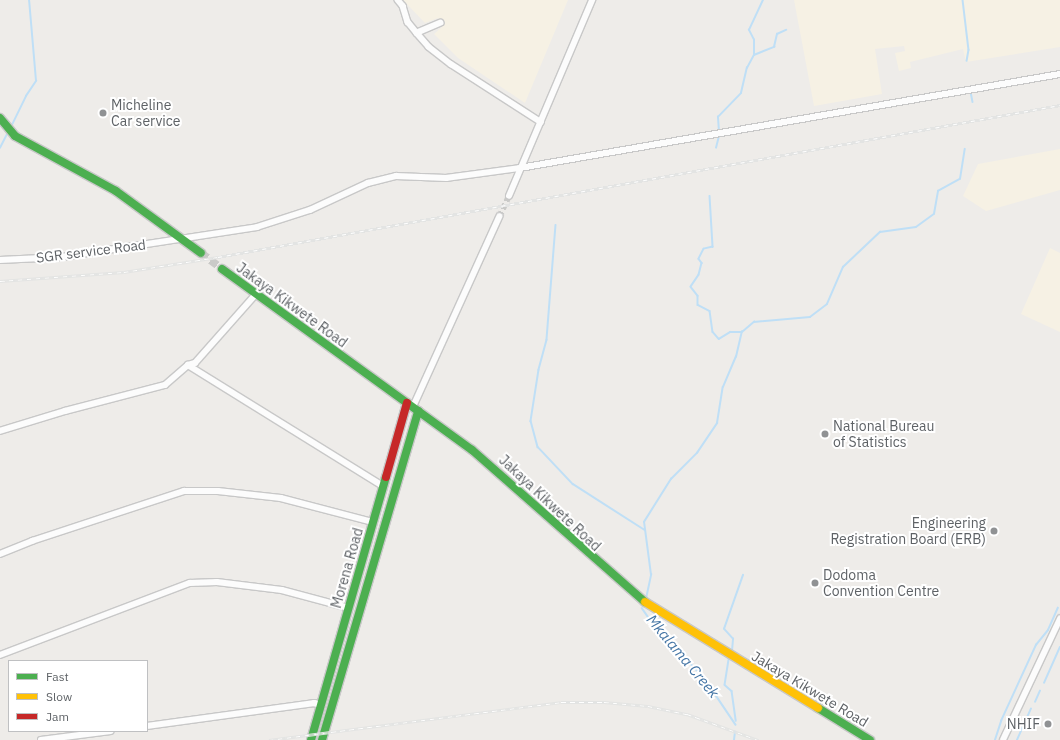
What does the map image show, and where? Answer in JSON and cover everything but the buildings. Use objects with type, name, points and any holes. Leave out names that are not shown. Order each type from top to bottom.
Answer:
[{"type":"main road","points":[[0,118],[15,136],[116,191],[201,253]]},
{"type":"main road","name":"Jakaya Kikwete Road","points":[[222,269],[413,407],[491,466],[587,554],[640,599],[870,740]]},
{"type":"main road","name":"Morena Road","points":[[312,740],[383,486],[413,407]]},
{"type":"main road","name":"Morena Road","points":[[322,740],[413,407]]},
{"type":"street","points":[[398,0],[403,6],[408,22],[429,46],[451,64],[541,122]]},
{"type":"street","points":[[509,196],[592,0]]},
{"type":"street","points":[[417,33],[441,22]]},
{"type":"street","name":"SGR service Road","points":[[0,260],[62,257],[182,240],[257,227],[310,210],[368,183],[396,176],[446,178],[520,168],[1060,74]]},
{"type":"street","points":[[413,407],[499,217]]},
{"type":"street","points":[[0,431],[65,411],[165,385],[188,365],[195,363],[256,294]]},
{"type":"street","points":[[188,365],[383,486]]},
{"type":"street","points":[[0,554],[32,541],[184,491],[218,491],[281,498],[373,522]]},
{"type":"street","points":[[0,655],[190,583],[217,582],[282,590],[349,608]]},
{"type":"street","points":[[1003,740],[1060,618]]},
{"type":"street","points":[[148,726],[314,703],[322,705]]},
{"type":"street","points":[[41,740],[102,732]]},
{"type":"shaded area","points":[[403,0],[568,0],[525,103],[458,58],[434,34],[442,27],[438,18],[425,23]]},
{"type":"shaded area","points":[[794,0],[1060,0],[1060,47],[966,62],[963,49],[910,62],[911,68],[899,71],[895,53],[905,51],[904,46],[875,49],[882,94],[814,106]]},
{"type":"shaded area","points":[[1060,149],[1060,190],[986,211],[963,196],[978,164]]},
{"type":"shaded area","points":[[1050,248],[1060,253],[1060,332],[1021,314]]},
{"type":"waterway","points":[[11,127],[26,96],[36,81],[29,0]]},
{"type":"waterway","name":"Mkalama Creek","points":[[719,132],[718,117],[741,93],[747,68],[754,55],[754,40],[749,30],[763,0]]},
{"type":"waterway","points":[[963,0],[969,50],[967,61]]},
{"type":"waterway","name":"Mkalama Creek","points":[[754,55],[774,47],[777,34],[786,30]]},
{"type":"waterway","name":"Mkalama Creek","points":[[971,92],[973,102]]},
{"type":"waterway","points":[[0,148],[8,132]]},
{"type":"waterway","name":"Mkalama Creek","points":[[716,148],[719,136]]},
{"type":"waterway","name":"Mkalama Creek","points":[[646,599],[651,575],[644,522],[671,479],[697,453],[717,423],[723,387],[736,357],[742,332],[754,322],[810,317],[827,304],[843,267],[880,232],[916,227],[934,214],[938,191],[960,179],[965,149]]},
{"type":"waterway","name":"Mkalama Creek","points":[[710,196],[713,247],[704,249],[699,259],[702,263],[699,275],[691,287],[698,296],[698,305],[710,311],[713,332],[719,339],[730,332],[741,332]]},
{"type":"waterway","points":[[556,225],[547,340],[539,370],[531,421],[538,447],[573,484],[645,530]]},
{"type":"waterway","points":[[732,651],[733,639],[724,629],[743,575]]},
{"type":"waterway","name":"Mkalama Creek","points":[[642,608],[651,621],[705,679],[736,725]]},
{"type":"waterway","points":[[995,740],[1001,721],[1036,645],[1048,630],[1058,608]]},
{"type":"waterway","points":[[1044,683],[1060,647]]},
{"type":"waterway","points":[[729,660],[725,685],[732,691],[736,721]]},
{"type":"waterway","points":[[1035,702],[1040,691]]},
{"type":"waterway","points":[[1017,740],[1031,709]]},
{"type":"waterway","name":"Mkalama Creek","points":[[734,740],[735,732]]},
{"type":"tunnel","points":[[499,217],[509,196]]},
{"type":"tunnel","points":[[201,253],[222,269]]},
{"type":"railway","points":[[0,281],[124,272],[218,257],[1060,105]]},
{"type":"railway","points":[[269,740],[561,702],[604,702],[648,706],[687,714],[758,740]]},
{"type":"traffic: fast","points":[[0,118],[15,136],[116,191],[201,253]]},
{"type":"traffic: fast","points":[[222,269],[472,450],[645,602]]},
{"type":"traffic: fast","points":[[322,740],[418,411]]},
{"type":"traffic: fast","points":[[311,740],[386,477]]},
{"type":"traffic: fast","points":[[818,708],[870,740]]},
{"type":"traffic: slow","points":[[645,602],[818,708]]},
{"type":"traffic: jam","points":[[386,477],[407,403]]},
{"type":"place","name":"Micheline Car service","points":[[103,113]]},
{"type":"place","name":"National Bureau of Statistics","points":[[825,434]]},
{"type":"place","name":"Engineering Registration Board (ERB)","points":[[994,531]]},
{"type":"place","name":"Dodoma Convention Centre","points":[[815,583]]},
{"type":"place","name":"NHIF","points":[[1048,724]]}]
